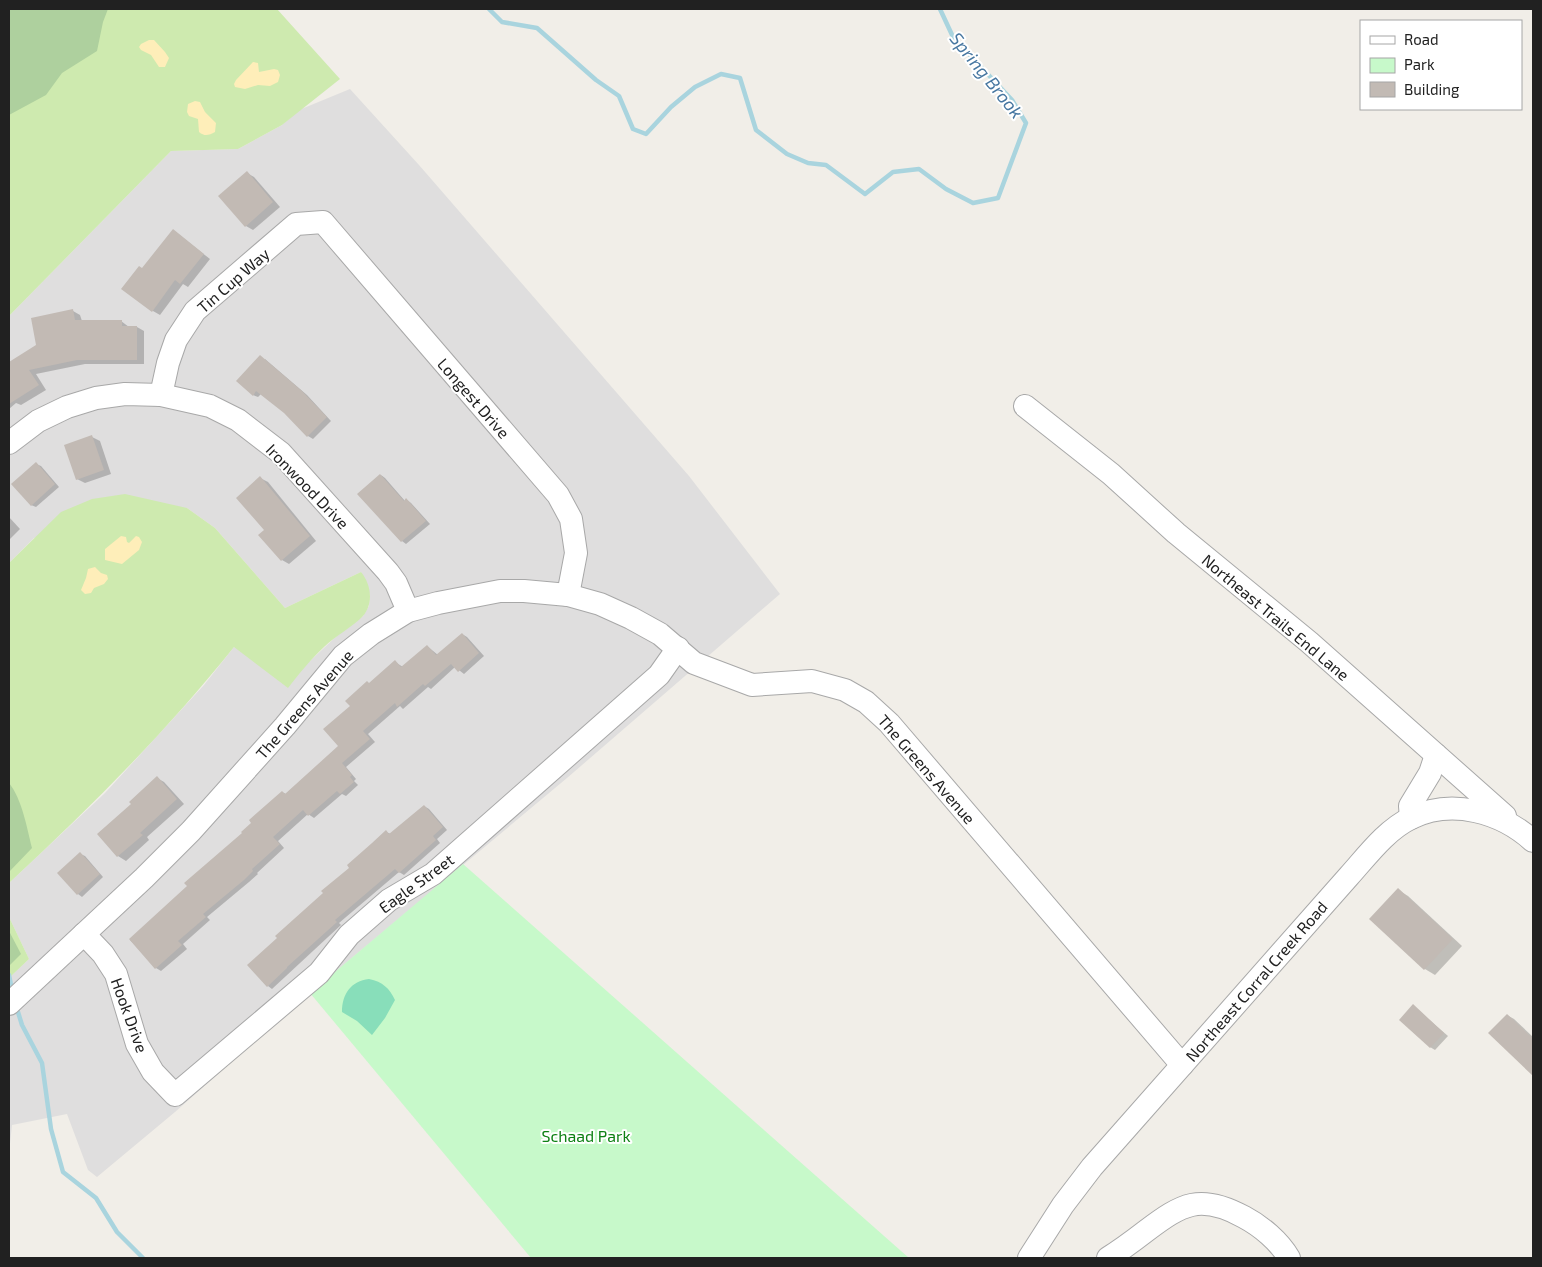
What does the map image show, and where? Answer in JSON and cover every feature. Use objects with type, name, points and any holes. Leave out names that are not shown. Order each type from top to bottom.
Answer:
[{"type":"street","name":"Tin Cup Way","points":[[161,395],[176,340],[195,311],[296,224],[323,222]]},
{"type":"street","name":"Longest Drive","points":[[323,222],[558,495],[571,519],[576,553],[568,595]]},
{"type":"street","name":"Ironwood Drive","points":[[9,443],[38,422],[67,407],[96,398],[124,394],[161,395],[210,406],[238,420],[281,453],[388,572],[396,583],[408,611]]},
{"type":"street","name":"Northeast Trails End Lane","points":[[1025,406],[1111,474],[1176,533],[1308,642],[1528,837]]},
{"type":"street","name":"The Greens Avenue","points":[[9,1004],[192,831],[343,656],[371,634],[408,611],[500,591],[524,590],[568,595],[600,604],[660,634],[694,663],[752,685],[812,681],[845,690],[866,702],[889,723],[1182,1065]]},
{"type":"street","name":"Eagle Street","points":[[175,1095],[319,973],[349,935],[389,900],[433,874],[659,675],[678,648]]},
{"type":"street","points":[[1411,818],[1410,806],[1430,773],[1436,755]]},
{"type":"street","name":"Northeast Corral Creek Road","points":[[1035,1256],[1063,1205],[1092,1167],[1375,847],[1394,830],[1411,818],[1432,811],[1450,808],[1474,811],[1497,817],[1528,837]]},
{"type":"street","name":"Hook Drive","points":[[84,934],[103,954],[116,974],[137,1044],[153,1072],[175,1095]]},
{"type":"street","points":[[1108,1258],[1176,1209],[1191,1204],[1205,1203],[1233,1211],[1262,1228],[1289,1258]]},
{"type":"shaded area","points":[[350,89],[419,165],[689,476],[780,594],[567,778],[310,993],[175,1112],[97,1177],[88,1170],[67,1114],[12,1125],[9,1153],[9,978],[29,959],[9,917],[9,883],[105,793],[204,685],[234,647],[310,661],[340,633],[363,616],[369,606],[370,595],[361,572],[285,608],[215,528],[187,508],[34,538],[9,563],[9,316],[171,151],[238,149],[282,125],[299,110]]},
{"type":"green space","points":[[9,9],[277,9],[340,79],[282,125],[238,149],[171,151],[9,316]]},
{"type":"green space","points":[[9,9],[108,9],[103,22],[97,51],[62,73],[46,95],[9,115]]},
{"type":"green space","points":[[125,494],[187,508],[215,528],[285,608],[361,572],[369,588],[369,605],[363,616],[324,647],[288,688],[234,647],[181,710],[126,769],[9,883],[9,563],[61,512],[92,499]]},
{"type":"green space","points":[[9,783],[21,805],[32,848],[9,872]]},
{"type":"green space","name":"Schaad Park","points":[[463,864],[909,1258],[531,1258],[310,993]]},
{"type":"green space","points":[[9,917],[29,959],[9,978]]},
{"type":"green space","points":[[9,931],[21,954],[9,966]]},
{"type":"green space","points":[[369,979],[385,986],[395,1000],[385,1018],[372,1035],[357,1021],[342,1012],[342,1005],[349,990],[357,982]]},
{"type":"sand","points":[[149,40],[154,40],[169,58],[165,67],[159,67],[151,55],[139,47]]},
{"type":"sand","points":[[253,62],[258,63],[259,72],[278,70],[280,75],[278,82],[270,86],[258,85],[245,89],[235,87],[236,80]]},
{"type":"sand","points":[[195,101],[200,102],[205,112],[216,123],[215,132],[203,135],[199,132],[198,119],[189,116],[187,112],[188,104]]},
{"type":"sand","points":[[121,536],[126,537],[129,543],[136,536],[139,537],[142,542],[139,550],[122,564],[105,560],[105,549]]},
{"type":"sand","points":[[95,567],[101,573],[107,575],[108,579],[104,584],[94,588],[91,593],[85,594],[81,590],[88,569]]},
{"type":"building","points":[[247,171],[273,202],[245,227],[218,196]]},
{"type":"building","points":[[173,229],[204,254],[180,284],[175,280],[152,312],[121,289],[139,266],[142,268]]},
{"type":"building","points":[[73,309],[75,320],[122,320],[122,326],[137,326],[137,360],[77,360],[29,370],[39,385],[9,404],[9,362],[36,345],[31,318]]},
{"type":"building","points":[[260,355],[302,391],[327,417],[307,437],[284,413],[256,391],[253,396],[236,381]]},
{"type":"building","points":[[92,435],[104,470],[76,480],[64,445]]},
{"type":"building","points":[[36,462],[55,484],[31,506],[11,484]]},
{"type":"building","points":[[380,474],[404,501],[406,498],[426,521],[401,542],[357,494]]},
{"type":"building","points":[[260,476],[310,536],[281,561],[258,535],[264,530],[236,498]]},
{"type":"building","points":[[462,633],[479,653],[458,672],[451,664],[425,686],[423,684],[397,707],[395,703],[363,731],[370,739],[342,763],[352,775],[350,777],[354,782],[340,794],[337,791],[308,816],[303,810],[273,837],[280,844],[252,869],[253,871],[244,880],[203,914],[206,917],[178,941],[182,945],[155,969],[129,939],[187,886],[184,883],[242,833],[251,823],[249,820],[282,791],[285,794],[338,746],[323,729],[350,706],[345,701],[367,681],[369,683],[395,660],[401,667],[427,645],[436,655]]},
{"type":"building","points":[[157,776],[177,799],[140,833],[143,835],[117,857],[97,834],[131,804],[129,802]]},
{"type":"building","points":[[424,805],[443,827],[433,836],[436,840],[399,873],[395,869],[335,920],[337,922],[267,987],[247,965],[277,938],[275,936],[323,893],[321,891],[349,868],[347,865],[386,830],[389,834]]},
{"type":"building","points":[[80,852],[100,874],[77,895],[57,873]]},
{"type":"building","points":[[1398,888],[1453,939],[1424,970],[1369,919]]},
{"type":"building","points":[[1413,1004],[1444,1033],[1430,1048],[1399,1020]]},
{"type":"building","points":[[1507,1014],[1533,1039],[1533,1076],[1488,1033]]},
{"type":"waterway","name":"Spring Brook","points":[[489,9],[502,22],[537,28],[596,80],[619,96],[633,129],[646,134],[671,107],[695,87],[721,74],[740,78],[756,130],[787,154],[808,163],[826,165],[865,194],[893,172],[919,169],[946,189],[973,203],[998,198],[1026,123],[1012,100],[953,37],[940,9]]},
{"type":"waterway","points":[[9,975],[11,985]]},
{"type":"waterway","points":[[18,1012],[22,1025],[42,1063],[51,1129],[63,1172],[96,1198],[117,1232],[143,1258]]}]
